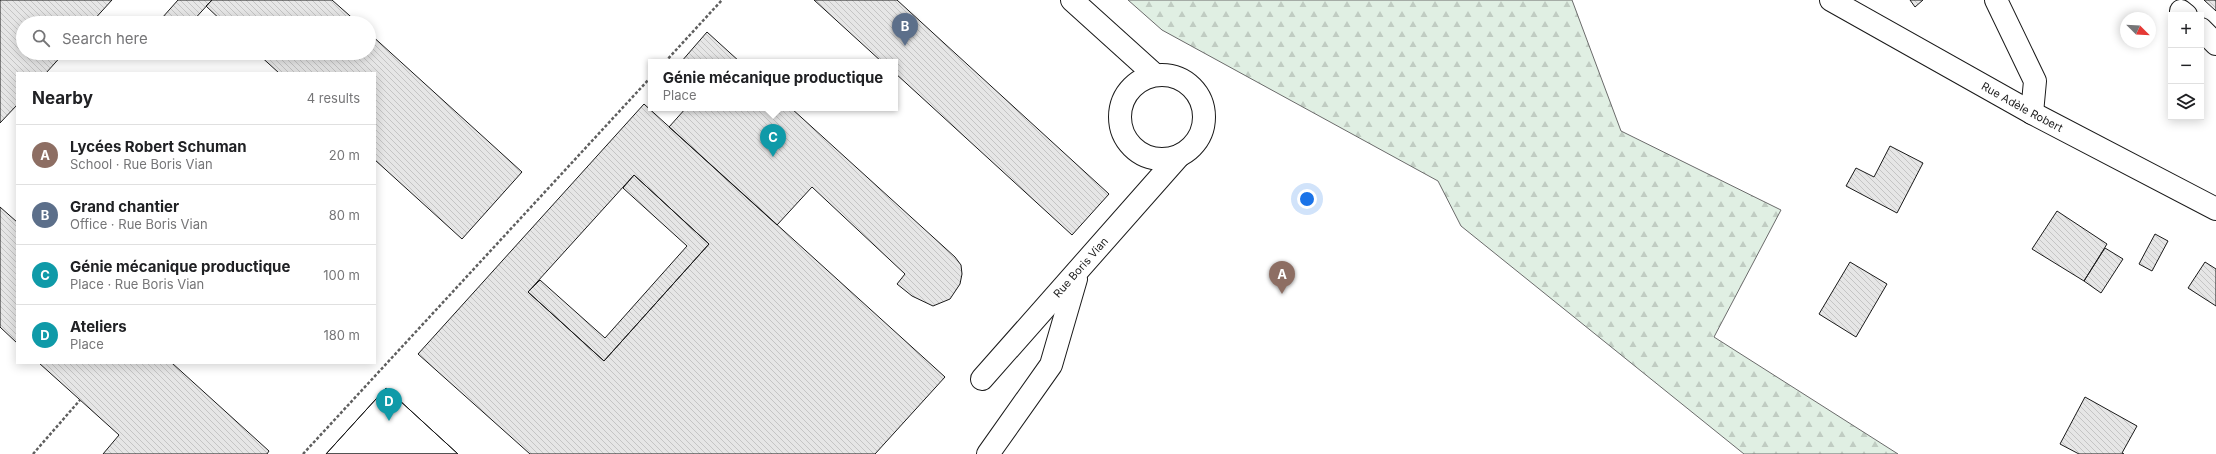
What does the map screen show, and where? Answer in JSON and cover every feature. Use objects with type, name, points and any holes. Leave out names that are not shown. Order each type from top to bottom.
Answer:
[{"type":"street","points":[[1072,0],[1155,75]]},
{"type":"street","name":"Rue Adèle Robert","points":[[1831,0],[2032,113],[2216,209]]},
{"type":"street","points":[[1996,0],[2035,81],[2032,113]]},
{"type":"street","points":[[2204,32],[2216,44]]},
{"type":"street","points":[[1155,75],[1168,75],[1179,78],[1190,85],[1198,94],[1204,117],[1203,129],[1189,149],[1179,156],[1165,159],[1151,158],[1138,152],[1127,142],[1121,129],[1119,115],[1122,101],[1130,89],[1141,80],[1155,75]]},
{"type":"street","name":"Rue Boris Vian","points":[[982,379],[1077,274],[1179,156]]},
{"type":"street","points":[[988,454],[1051,365],[1077,274]]},
{"type":"path","points":[[668,59],[722,0]]},
{"type":"path","points":[[303,454],[648,80]]},
{"type":"path","points":[[32,454],[80,400]]},
{"type":"green space","points":[[1128,0],[1572,0],[1621,131],[1781,210],[1714,337],[1898,454],[1744,454],[1461,226],[1438,181],[1162,30]]},
{"type":"building","points":[[0,0],[112,0],[97,16],[16,16],[16,60],[58,60],[47,72],[16,72],[16,106],[0,123]]},
{"type":"building","points":[[178,0],[212,0],[197,16],[164,16]]},
{"type":"building","points":[[212,0],[332,0],[350,16],[217,16],[206,6]]},
{"type":"building","points":[[814,0],[897,0],[1109,194],[1072,235],[898,76],[898,59],[879,59]]},
{"type":"building","points":[[1910,0],[1923,0],[1915,7]]},
{"type":"building","points":[[2204,0],[2216,0],[2216,11]]},
{"type":"building","points":[[707,32],[737,59],[684,59]]},
{"type":"building","points":[[376,39],[522,172],[462,239],[376,161],[376,72],[278,72],[265,60],[376,60]]},
{"type":"building","points":[[644,104],[648,108],[648,111],[652,111],[945,377],[875,454],[530,454],[418,354]],"holes":[[[634,175],[709,244],[604,361],[528,292]]]},
{"type":"building","points":[[683,111],[794,111],[955,257],[961,265],[962,274],[960,284],[950,299],[933,306],[912,296],[897,284],[905,274],[812,187],[777,225],[669,127]]},
{"type":"building","points":[[1890,146],[1923,163],[1897,213],[1846,186],[1856,168],[1874,177]]},
{"type":"building","points":[[634,175],[709,244],[604,361],[528,292],[540,280],[605,338],[687,246],[623,188]]},
{"type":"building","points":[[0,207],[16,221],[16,342],[0,327]]},
{"type":"building","points":[[2057,211],[2107,244],[2084,281],[2032,249]]},
{"type":"building","points":[[2155,234],[2168,241],[2152,271],[2139,264]]},
{"type":"building","points":[[2105,248],[2123,259],[2101,293],[2084,281]]},
{"type":"building","points":[[1850,262],[1887,284],[1856,337],[1819,314]]},
{"type":"building","points":[[2205,262],[2216,269],[2216,306],[2188,288]]},
{"type":"building","points":[[40,364],[173,364],[269,451],[267,454],[103,454],[119,435]]},
{"type":"building","points":[[386,388],[458,454],[326,454]]},
{"type":"building","points":[[386,388],[458,454],[326,454]]},
{"type":"building","points":[[2085,397],[2137,426],[2122,453],[2124,454],[2079,454],[2060,444]]},
{"type":"place","name":"Grand chantier","points":[[905,46]]},
{"type":"place","name":"Génie mécanique productique","points":[[773,157]]},
{"type":"place","name":"Lycées Robert Schuman","points":[[1282,294]]},
{"type":"place","name":"Ateliers","points":[[389,421]]}]
